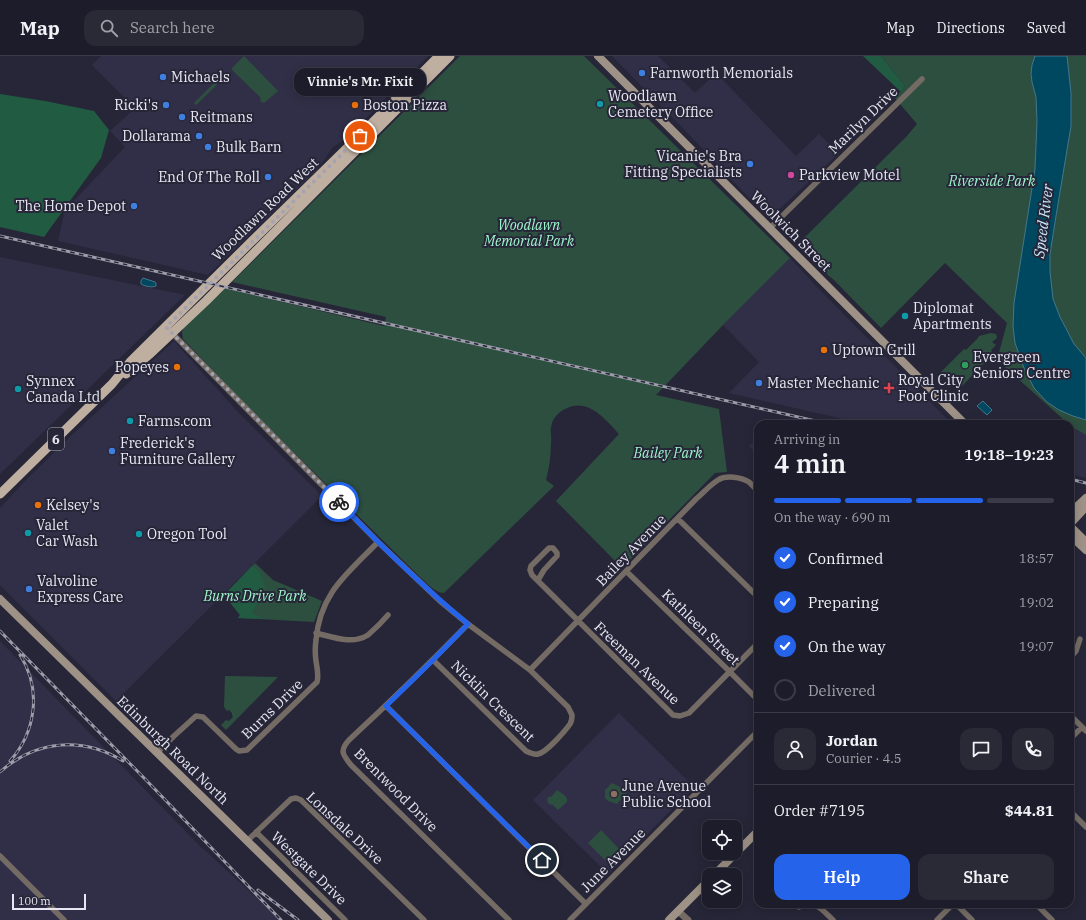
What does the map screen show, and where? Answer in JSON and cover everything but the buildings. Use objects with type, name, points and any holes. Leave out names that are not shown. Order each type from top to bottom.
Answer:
[{"type":"main road","name":"Woodlawn Road West","points":[[169,330],[253,240],[341,155],[439,56]]},
{"type":"main road","name":"Woodlawn Road West","points":[[0,494],[112,384],[130,362],[169,330],[354,153],[450,56]]},
{"type":"main road","name":"Woolwich Street","points":[[598,56],[961,420]]},
{"type":"main road","points":[[1074,509],[1086,498]]},
{"type":"main road","points":[[1074,520],[1086,507]]},
{"type":"main road","points":[[1074,529],[1086,542]]},
{"type":"main road","points":[[1074,539],[1086,550]]},
{"type":"main road","name":"Edinburgh Road North","points":[[0,599],[328,920]]},
{"type":"main road","points":[[721,868],[754,835]]},
{"type":"main road","points":[[669,920],[702,887]]},
{"type":"street","name":"Marilyn Drive","points":[[770,228],[922,79]]},
{"type":"street","name":"Nicklin Crescent","points":[[169,330],[378,542],[440,600],[468,624],[530,670],[568,707],[572,715],[570,723],[553,744],[544,752],[533,754],[526,751],[433,660]]},
{"type":"street","name":"Bailey Avenue","points":[[530,670],[698,498],[718,480],[733,477],[744,480],[754,487]]},
{"type":"street","points":[[678,519],[754,593]]},
{"type":"street","name":"Burns Drive","points":[[157,753],[196,716],[204,717],[239,751],[248,750],[317,682],[318,676],[315,650],[316,633],[320,614],[332,590],[340,580],[378,542]]},
{"type":"street","name":"Freeman Avenue","points":[[538,580],[544,570],[557,556],[557,553],[553,548],[548,548],[531,566],[530,570],[532,575],[673,715],[680,716],[689,713],[754,647]]},
{"type":"street","name":"Kathleen Street","points":[[627,572],[754,696]]},
{"type":"street","points":[[316,633],[355,640],[369,634],[388,615]]},
{"type":"street","name":"Brentwood Drive","points":[[468,624],[344,746],[342,751],[344,757],[351,765],[510,920]]},
{"type":"street","points":[[1074,653],[1080,639]]},
{"type":"street","points":[[386,706],[586,904]]},
{"type":"street","points":[[1074,720],[1084,729],[1074,736]]},
{"type":"street","name":"June Avenue","points":[[570,920],[754,735]]},
{"type":"street","name":"Lonsdale Drive","points":[[247,841],[291,799],[296,798],[301,800],[424,920]]},
{"type":"street","points":[[1074,815],[1086,827]]},
{"type":"street","name":"Westgate Drive","points":[[256,832],[345,920]]},
{"type":"street","points":[[0,856],[64,920]]},
{"type":"street","points":[[820,908],[833,920]]},
{"type":"street","points":[[937,920],[949,908]]},
{"type":"street","points":[[960,908],[972,920]]},
{"type":"street","points":[[1040,908],[1052,920]]},
{"type":"street","points":[[678,911],[688,920]]},
{"type":"shaded area","points":[[101,56],[428,56],[345,139],[332,148],[318,169],[208,275],[58,241],[65,210],[125,147],[110,131],[135,108],[92,65]]},
{"type":"shaded area","points":[[612,56],[658,56],[695,93],[716,73],[796,156],[819,134],[839,153],[770,218]]},
{"type":"shaded area","points":[[0,257],[185,295],[0,474]]},
{"type":"shaded area","points":[[790,258],[948,420],[847,420],[729,393],[759,362],[723,325]]},
{"type":"shaded area","points":[[174,341],[237,411],[322,496],[116,701],[0,585],[0,508],[74,433]]},
{"type":"shaded area","points":[[1074,428],[1086,435],[1086,478],[1074,475]]},
{"type":"shaded area","points":[[754,441],[754,451],[749,446]]},
{"type":"shaded area","points":[[0,641],[200,846],[281,920],[0,920]]},
{"type":"shaded area","name":"June Avenue Public School","points":[[619,713],[694,787],[608,874],[533,800]]},
{"type":"green space","points":[[244,56],[278,91],[264,103],[261,102],[260,97],[232,70],[232,68]]},
{"type":"green space","name":"Woodlawn Memorial Park","points":[[460,56],[584,56],[790,258],[656,395],[719,409],[727,472],[715,473],[622,568],[556,501],[619,434],[602,416],[589,408],[573,406],[565,409],[555,417],[551,428],[550,457],[546,480],[554,486],[444,593],[441,593],[434,590],[421,578],[245,404],[183,339],[182,332],[184,326],[224,288],[384,326],[386,317],[232,282]]},
{"type":"green space","points":[[863,56],[881,56],[905,86],[901,92]]},
{"type":"green space","name":"Riverside Park","points":[[881,56],[1086,56],[1086,435],[1074,428],[1074,420],[1064,420],[997,360],[1007,323],[945,263],[881,328],[797,245],[906,137],[917,124],[895,98],[905,86]]},
{"type":"green space","points":[[220,77],[223,79],[196,105],[194,103]]},
{"type":"green space","points":[[0,94],[94,111],[109,130],[101,158],[44,237],[0,227]]},
{"type":"green space","name":"Evergreen Seniors Centre","points":[[991,333],[996,334],[997,337],[992,342],[996,345],[991,350],[992,352],[988,356],[989,358],[962,386],[958,382],[954,386],[941,372],[964,349],[966,350],[979,336]]},
{"type":"green space","name":"Burns Drive Park","points":[[255,563],[273,580],[322,601],[314,622],[238,618],[240,615],[224,595]]},
{"type":"green space","points":[[252,566],[259,571],[265,587],[252,613],[264,619],[238,618],[240,615],[224,595]]},
{"type":"green space","points":[[225,676],[278,677],[226,730],[221,725],[226,720],[229,721],[233,717],[232,713],[229,710],[227,711],[224,707]]},
{"type":"green space","points":[[626,782],[631,787],[617,804],[608,801],[605,798],[605,790],[612,783],[622,788]]},
{"type":"green space","points":[[557,790],[567,798],[567,802],[558,810],[553,805],[549,804],[547,800],[549,796],[551,797]]},
{"type":"green space","points":[[601,830],[621,851],[609,864],[588,843]]},
{"type":"water","name":"Speed River","points":[[1035,56],[1067,56],[1071,93],[1071,126],[1050,254],[1050,272],[1053,299],[1060,317],[1074,344],[1086,358],[1086,420],[1059,410],[1047,402],[1034,388],[1024,368],[1015,343],[1013,326],[1014,303],[1035,169],[1037,122],[1036,97],[1031,74]]},
{"type":"water","points":[[143,278],[155,282],[156,286],[152,287],[141,284]]},
{"type":"water","points":[[983,401],[992,410],[987,415],[977,406]]},
{"type":"railway","points":[[0,236],[811,420]]},
{"type":"railway","points":[[1074,480],[1086,483]]},
{"type":"railway","points":[[0,631],[281,920]]},
{"type":"railway","points":[[10,761],[19,750],[26,737],[33,710],[31,682],[27,668],[20,655]]},
{"type":"railway","points":[[0,772],[14,761],[29,753],[60,745],[76,745],[92,748],[123,761]]},
{"type":"railway","points":[[258,890],[298,920]]},
{"type":"way so far","points":[[339,502],[166,327],[360,136]]},
{"type":"place","name":"Farnworth Memorials","points":[[642,73]]},
{"type":"place","name":"Michaels","points":[[163,77]]},
{"type":"place","name":"Woodlawn Cemetery Office","points":[[600,104]]},
{"type":"place","name":"Ricki's","points":[[166,105]]},
{"type":"place","name":"Boston Pizza","points":[[355,105]]},
{"type":"place","name":"Reitmans","points":[[182,117]]},
{"type":"place","name":"Dollarama","points":[[199,136]]},
{"type":"place","name":"Vinnie's Mr. Fixit","points":[[360,136]]},
{"type":"place","name":"Bulk Barn","points":[[208,147]]},
{"type":"place","name":"Vicanie's Bra Fitting Specialists","points":[[750,164]]},
{"type":"place","name":"Parkview Motel","points":[[791,175]]},
{"type":"place","name":"End Of The Roll","points":[[268,177]]},
{"type":"place","name":"The Home Depot","points":[[134,206]]},
{"type":"place","name":"Diplomat Apartments","points":[[905,316]]},
{"type":"place","name":"Uptown Grill","points":[[824,350]]},
{"type":"place","name":"Evergreen Seniors Centre","points":[[965,365]]},
{"type":"place","name":"Popeyes","points":[[177,367]]},
{"type":"place","name":"Master Mechanic","points":[[759,383]]},
{"type":"place","name":"Royal City Foot Clinic","points":[[889,388]]},
{"type":"place","name":"Synnex Canada Ltd","points":[[18,389]]},
{"type":"place","name":"Farms.com","points":[[130,421]]},
{"type":"place","name":"Frederick's Furniture Gallery","points":[[112,451]]},
{"type":"place","name":"Kelsey's","points":[[38,505]]},
{"type":"place","name":"Valet Car Wash","points":[[28,533]]},
{"type":"place","name":"Oregon Tool","points":[[139,534]]},
{"type":"place","name":"Valvoline Express Care","points":[[29,589]]},
{"type":"place","name":"June Avenue Public School","points":[[614,794]]},
{"type":"route","points":[[339,502],[378,542],[468,624],[386,706],[542,860]]},
{"type":"park label","name":"Bailey Park","points":[[668,453]]}]
